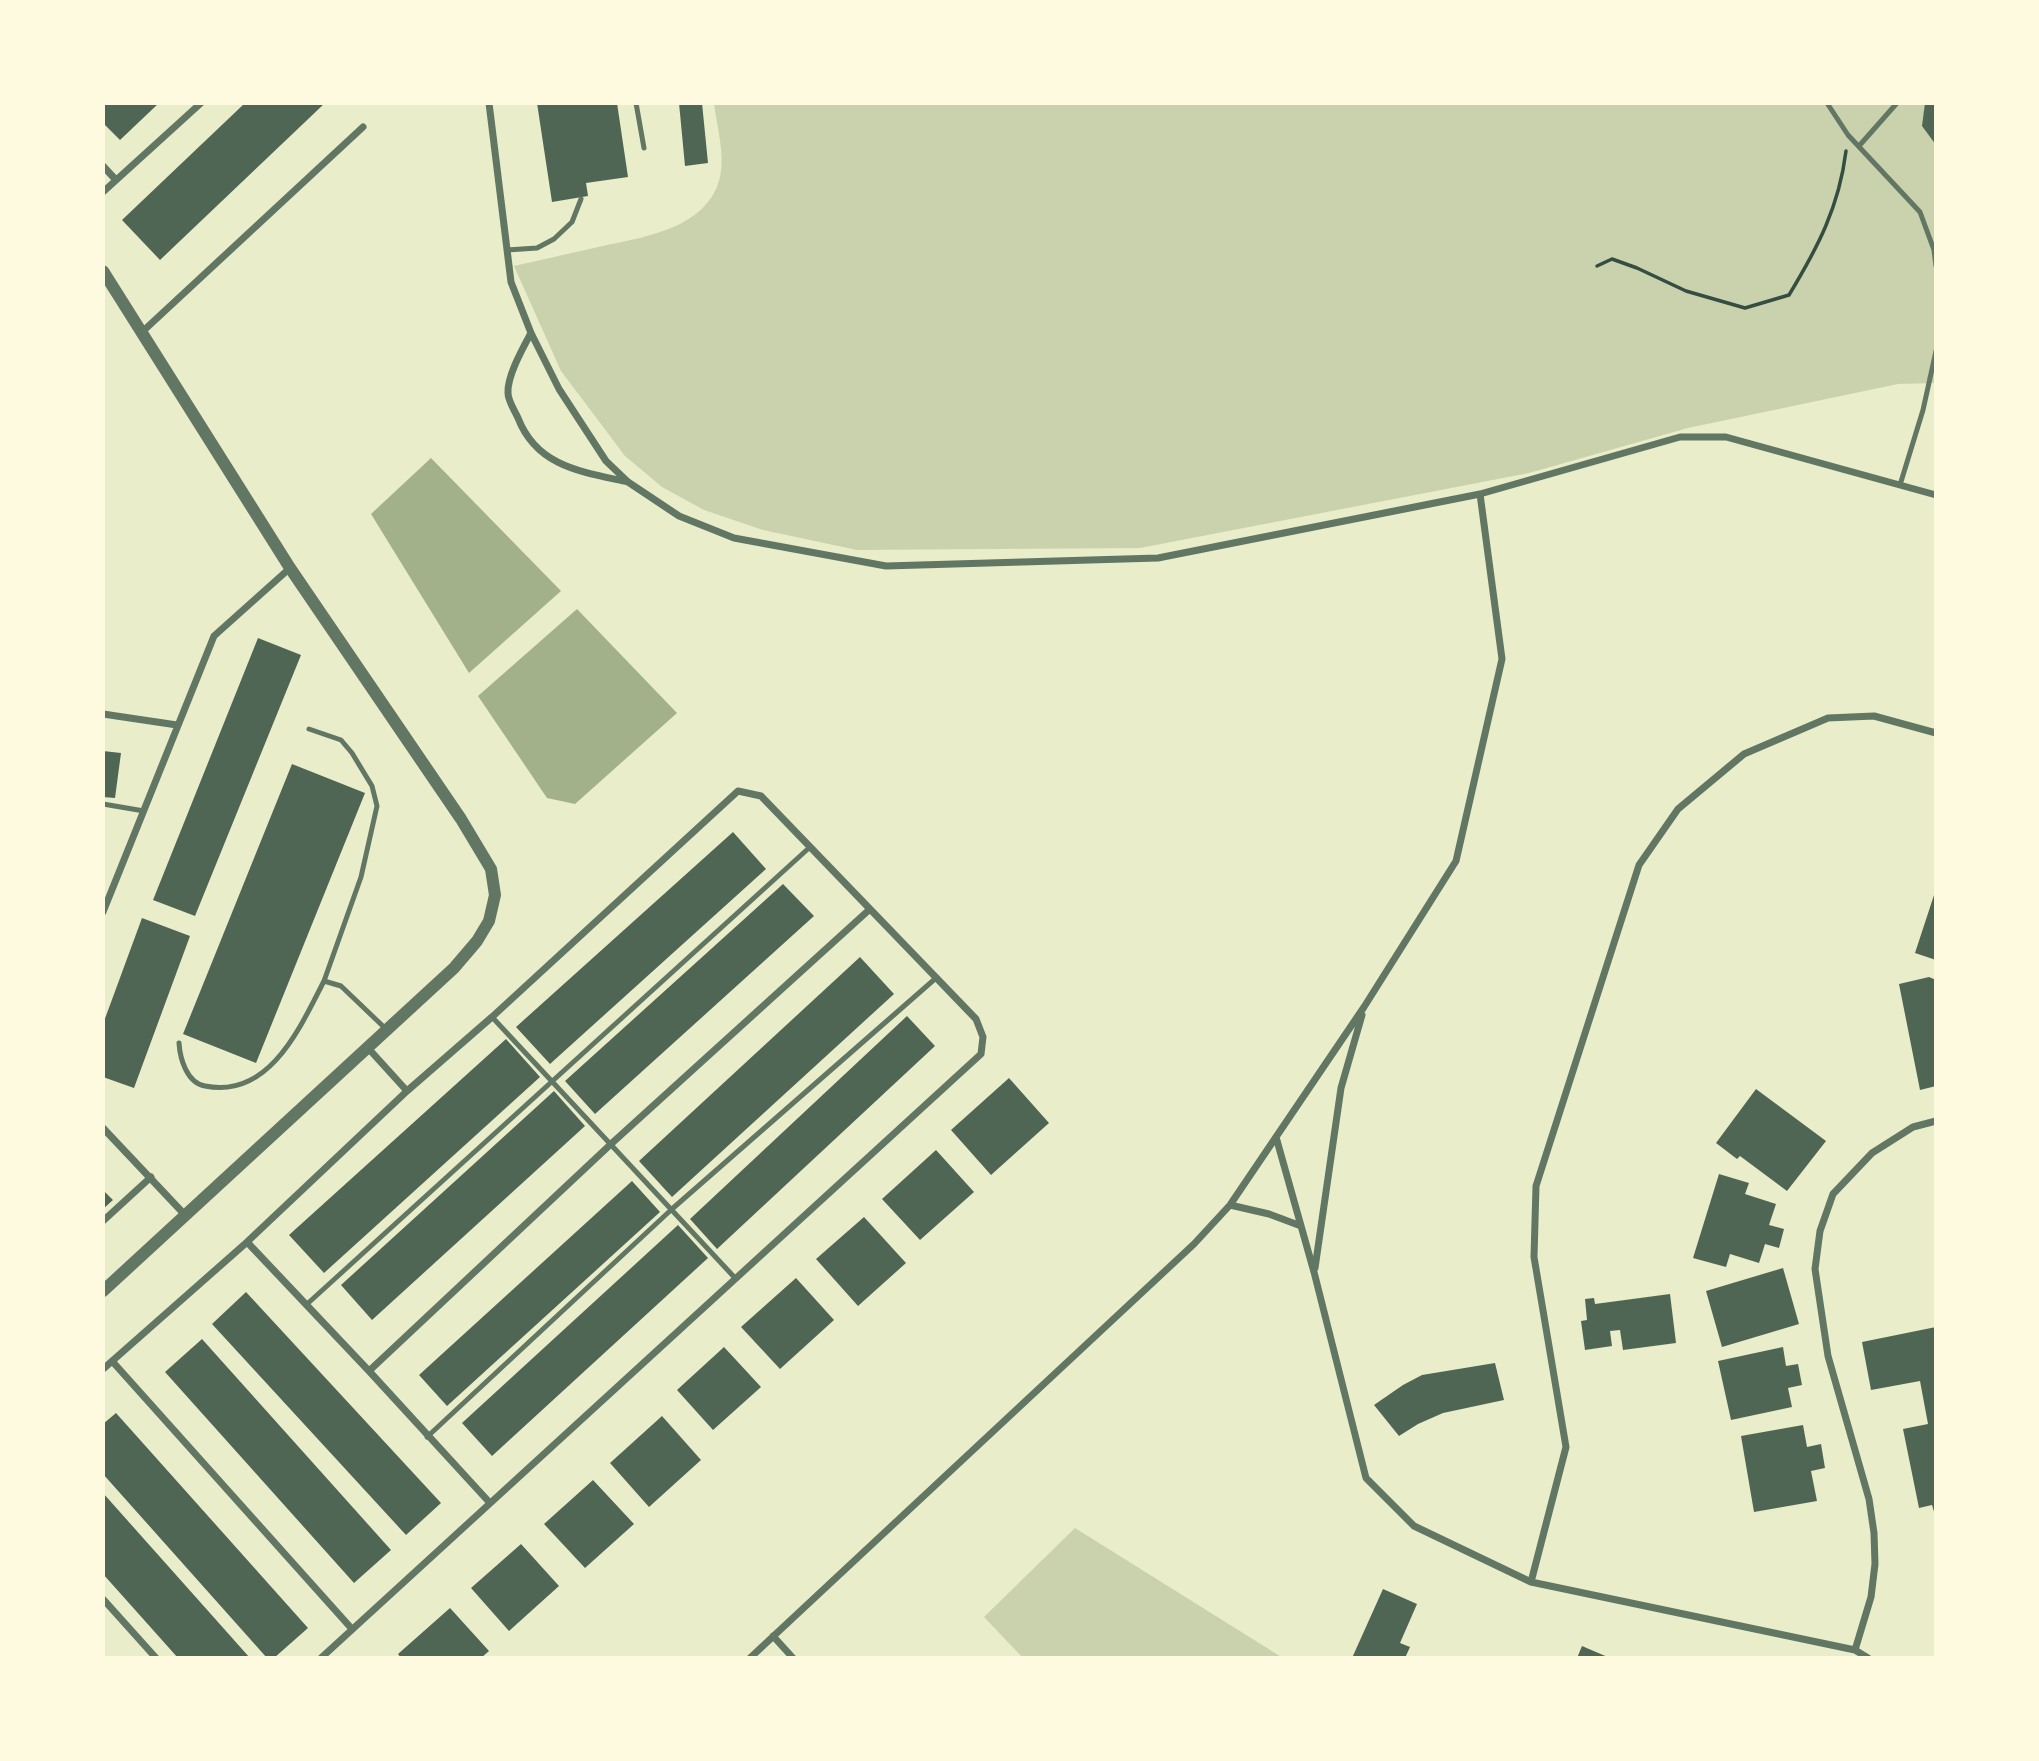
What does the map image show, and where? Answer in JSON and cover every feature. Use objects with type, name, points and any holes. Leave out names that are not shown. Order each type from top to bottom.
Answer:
[{"type":"street","points":[[103,192],[201,103]]},
{"type":"street","points":[[489,103],[511,282],[531,333],[559,389],[606,461],[628,482],[679,516],[734,538],[886,566],[1158,558],[1480,494],[1680,437],[1726,437],[1936,495]]},
{"type":"street","points":[[141,332],[363,127]]},
{"type":"street","points":[[103,166],[116,180]]},
{"type":"street","points":[[103,271],[290,568],[453,808],[491,869],[495,895],[489,921],[477,942],[454,968],[103,1292]]},
{"type":"street","points":[[531,333],[515,365],[508,393],[524,433],[534,447],[573,470],[628,482]]},
{"type":"street","points":[[750,1658],[1194,1244],[1230,1205],[1364,1007],[1456,861],[1502,659],[1480,494]]},
{"type":"street","points":[[103,912],[214,636],[290,568]]},
{"type":"street","points":[[103,714],[177,725]]},
{"type":"street","points":[[1531,1582],[1566,1447],[1534,1257],[1536,1186],[1639,865],[1678,808],[1744,754],[1828,718],[1874,716],[1936,733]]},
{"type":"street","points":[[103,1369],[247,1242],[407,1091],[492,1017],[738,791],[761,796],[976,1019],[983,1037],[981,1054],[321,1658]]},
{"type":"street","points":[[103,888],[112,889]]},
{"type":"street","points":[[369,1371],[611,1144],[870,909]]},
{"type":"street","points":[[1314,1272],[1341,1088],[1364,1007]]},
{"type":"street","points":[[368,1048],[407,1091]]},
{"type":"street","points":[[1855,1650],[1871,1597],[1875,1564],[1874,1534],[1868,1499],[1828,1356],[1815,1269],[1820,1231],[1833,1194],[1872,1153],[1913,1127],[1936,1121]]},
{"type":"street","points":[[103,1128],[186,1216]]},
{"type":"street","points":[[1276,1137],[1314,1272],[1366,1478],[1414,1526],[1531,1582],[1855,1650],[1868,1658]]},
{"type":"street","points":[[103,1221],[151,1177]]},
{"type":"street","points":[[1230,1205],[1269,1214],[1301,1226]]},
{"type":"street","points":[[247,1242],[490,1503]]},
{"type":"street","points":[[112,1361],[352,1629]]},
{"type":"street","points":[[105,1605],[156,1658]]},
{"type":"street","points":[[773,1636],[793,1658]]},
{"type":"lane","points":[[636,103],[644,148]]},
{"type":"lane","points":[[1826,103],[1848,135],[1920,212],[1934,250],[1936,266]]},
{"type":"lane","points":[[1859,146],[1897,103]]},
{"type":"lane","points":[[507,250],[537,248],[554,239],[572,222],[581,200]]},
{"type":"lane","points":[[1900,485],[1923,410],[1936,351]]},
{"type":"lane","points":[[179,1043],[180,1058],[187,1072],[201,1086],[228,1089],[249,1082],[277,1060],[292,1042],[324,981],[361,877],[377,806],[372,786],[341,740],[309,729]]},
{"type":"lane","points":[[103,804],[144,811]]},
{"type":"lane","points":[[306,1305],[810,847]]},
{"type":"lane","points":[[427,1437],[672,1209],[936,978]]},
{"type":"lane","points":[[324,981],[341,986],[388,1031]]},
{"type":"lane","points":[[492,1017],[736,1279]]},
{"type":"path","points":[[1597,266],[1612,259],[1686,291],[1745,308],[1789,295],[1820,244],[1843,181],[1848,135]]},
{"type":"shaded area","points":[[714,103],[1936,103],[1936,383],[1898,384],[1688,428],[1529,473],[1140,548],[857,550],[763,530],[704,510],[662,487],[625,456],[561,371],[514,266],[647,236],[682,223],[697,213],[710,200],[721,175]]},
{"type":"shaded area","points":[[431,458],[561,591],[469,673],[371,514]]},
{"type":"shaded area","points":[[577,609],[677,713],[575,804],[547,798],[478,696]]},
{"type":"shaded area","points":[[1075,1528],[1283,1658],[1023,1658],[984,1617]]},
{"type":"building","points":[[103,103],[159,103],[120,140],[103,123]]},
{"type":"building","points":[[245,103],[325,103],[160,260],[122,220]]},
{"type":"building","points":[[537,103],[617,103],[628,177],[586,183],[588,196],[552,202]]},
{"type":"building","points":[[679,103],[702,103],[708,163],[685,166]]},
{"type":"building","points":[[1925,103],[1936,103],[1936,145],[1922,126]]},
{"type":"building","points":[[258,638],[301,655],[195,916],[153,900]]},
{"type":"building","points":[[103,751],[121,753],[115,798],[103,797]]},
{"type":"building","points":[[292,764],[365,793],[256,1063],[183,1034]]},
{"type":"building","points":[[733,832],[766,869],[550,1064],[516,1027]]},
{"type":"building","points":[[783,884],[814,916],[595,1114],[565,1081]]},
{"type":"building","points":[[1936,892],[1936,960],[1915,953]]},
{"type":"building","points":[[142,918],[190,936],[134,1088],[103,1077],[103,1024]]},
{"type":"building","points":[[860,957],[894,994],[672,1197],[639,1161]]},
{"type":"building","points":[[1929,977],[1936,980],[1936,1086],[1920,1090],[1899,984]]},
{"type":"building","points":[[907,1016],[935,1046],[717,1249],[690,1219]]},
{"type":"building","points":[[506,1039],[540,1077],[324,1273],[289,1235]]},
{"type":"building","points":[[1009,1078],[1049,1123],[991,1175],[951,1130]]},
{"type":"building","points":[[1756,1089],[1826,1141],[1787,1191],[1740,1156],[1737,1159],[1716,1143]]},
{"type":"building","points":[[554,1091],[585,1126],[372,1320],[341,1285]]},
{"type":"building","points":[[936,1150],[974,1192],[920,1240],[882,1199]]},
{"type":"building","points":[[1719,1174],[1749,1183],[1745,1194],[1776,1204],[1769,1225],[1784,1229],[1779,1248],[1765,1244],[1759,1263],[1730,1254],[1726,1267],[1693,1258]]},
{"type":"building","points":[[632,1181],[660,1212],[447,1406],[419,1375]]},
{"type":"building","points":[[103,1190],[113,1200],[103,1209]]},
{"type":"building","points":[[864,1217],[906,1263],[858,1306],[816,1259]]},
{"type":"building","points":[[678,1225],[708,1258],[492,1456],[462,1423]]},
{"type":"building","points":[[1783,1268],[1799,1324],[1722,1347],[1706,1291]]},
{"type":"building","points":[[796,1278],[834,1320],[780,1369],[741,1327]]},
{"type":"building","points":[[246,1292],[441,1503],[406,1535],[212,1324]]},
{"type":"building","points":[[1670,1294],[1676,1343],[1623,1350],[1620,1330],[1610,1331],[1612,1346],[1585,1350],[1581,1321],[1587,1320],[1585,1299],[1594,1298],[1595,1304]]},
{"type":"building","points":[[1936,1327],[1935,1515],[1932,1505],[1919,1508],[1903,1429],[1928,1424],[1920,1381],[1871,1390],[1862,1342]]},
{"type":"building","points":[[202,1339],[391,1550],[354,1583],[165,1372]]},
{"type":"building","points":[[724,1347],[761,1387],[713,1430],[677,1390]]},
{"type":"building","points":[[1783,1347],[1786,1366],[1798,1364],[1802,1385],[1788,1388],[1792,1407],[1731,1420],[1718,1361]]},
{"type":"building","points":[[1495,1363],[1504,1400],[1443,1413],[1399,1436],[1374,1405],[1422,1375]]},
{"type":"building","points":[[116,1413],[308,1628],[274,1658],[267,1658],[103,1474],[103,1424]]},
{"type":"building","points":[[662,1416],[701,1460],[649,1507],[610,1463]]},
{"type":"building","points":[[1803,1425],[1807,1447],[1821,1444],[1825,1468],[1811,1471],[1817,1501],[1754,1512],[1741,1436]]},
{"type":"building","points":[[593,1480],[634,1524],[585,1568],[544,1524]]},
{"type":"building","points":[[103,1493],[250,1658],[178,1658],[103,1574]]},
{"type":"building","points":[[521,1544],[559,1586],[509,1631],[471,1588]]},
{"type":"building","points":[[1383,1589],[1417,1604],[1400,1643],[1410,1647],[1405,1658],[1352,1658]]},
{"type":"building","points":[[450,1608],[489,1651],[481,1658],[401,1658],[398,1654]]},
{"type":"building","points":[[1582,1646],[1610,1658],[1577,1658]]}]
